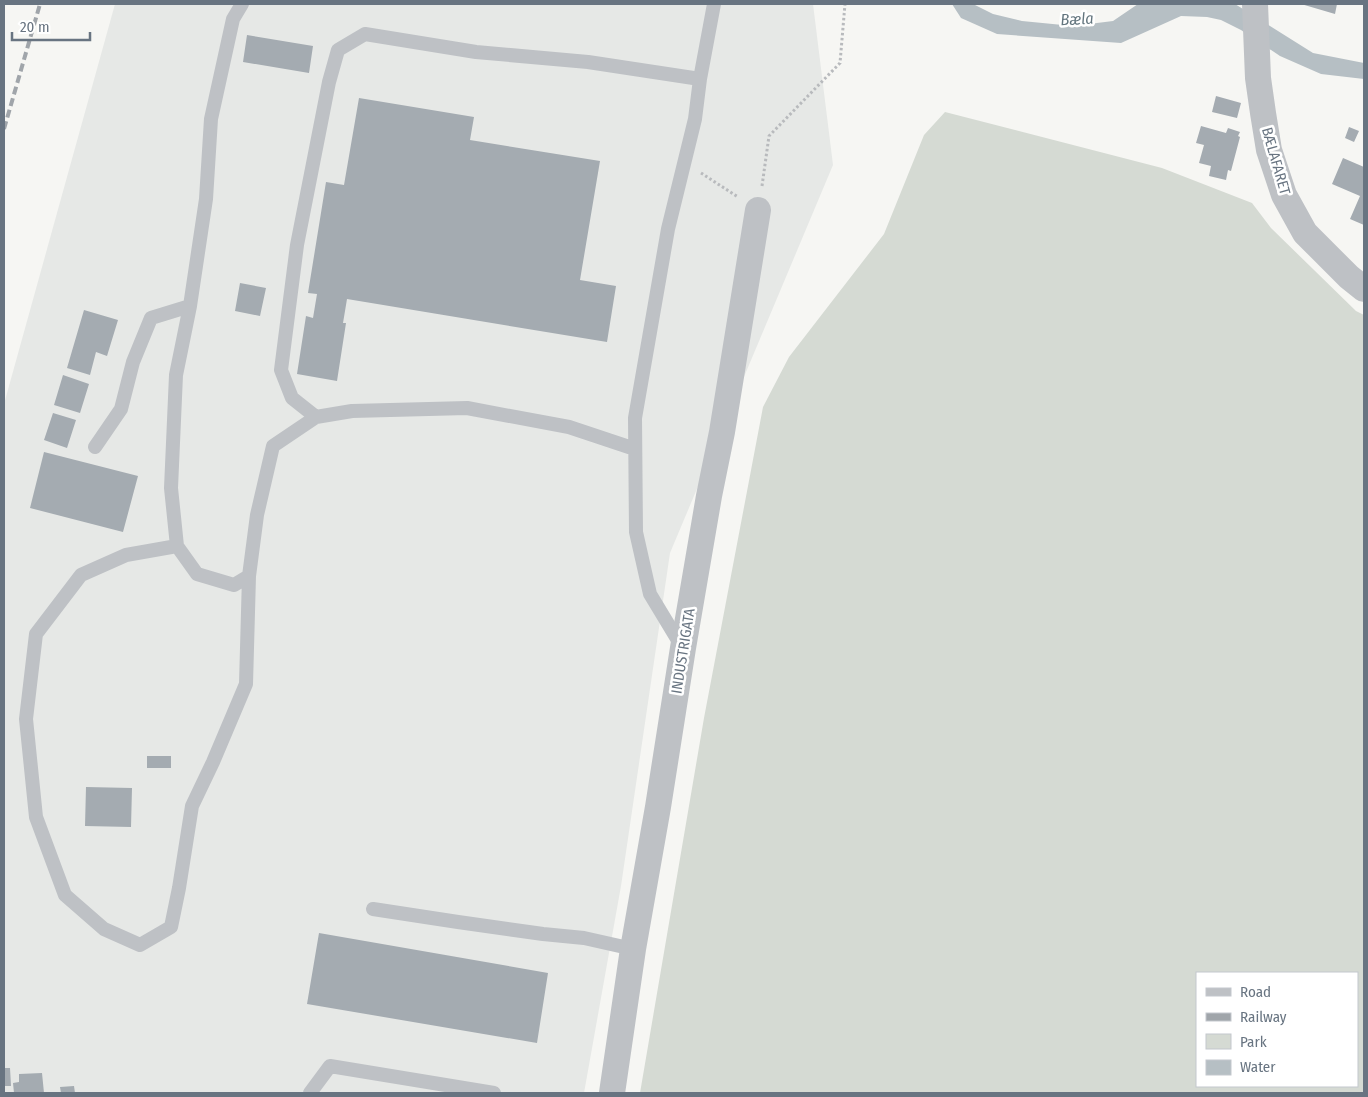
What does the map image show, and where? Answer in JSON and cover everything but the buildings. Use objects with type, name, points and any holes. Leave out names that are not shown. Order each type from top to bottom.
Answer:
[{"type":"street","name":"BÆLAFARET","points":[[1256,7],[1259,86],[1270,150],[1284,195],[1305,233],[1349,277],[1364,289]]},
{"type":"street","name":"INDUSTRIGATA","points":[[612,1093],[633,949],[709,496],[722,432],[758,210]]},
{"type":"lane","points":[[242,4],[233,19],[211,119],[206,199],[190,306],[176,375],[171,488],[177,546],[197,574],[234,586],[249,576]]},
{"type":"lane","points":[[683,648],[650,594],[636,532],[635,418],[668,229],[695,119],[700,79],[714,4]]},
{"type":"lane","points":[[316,417],[292,398],[281,370],[297,246],[329,82],[338,50],[365,34],[476,52],[588,62],[700,79]]},
{"type":"lane","points":[[94,447],[120,409],[133,362],[151,318],[190,306]]},
{"type":"lane","points":[[177,546],[126,555],[81,575],[36,634],[26,719],[36,817],[65,895],[104,929],[140,945],[171,927],[192,806],[246,684],[249,576],[257,515],[273,446],[316,417],[352,411],[467,408],[569,427],[635,449]]},
{"type":"lane","points":[[373,908],[486,926],[584,938],[633,949]]},
{"type":"lane","points":[[310,1093],[330,1066],[494,1093]]},
{"type":"path","points":[[684,162],[758,210],[769,136],[840,63],[844,4]]},
{"type":"shaded area","points":[[115,4],[813,4],[833,165],[670,553],[621,886],[584,1093],[4,1093],[4,404]]},
{"type":"green space","points":[[945,112],[1162,168],[1252,203],[1271,228],[1356,311],[1364,315],[1364,1093],[640,1093],[704,718],[763,407],[789,357],[884,234],[924,135]]},
{"type":"water","points":[[952,4],[973,4],[993,14],[1022,21],[1073,26],[1113,21],[1138,4],[1235,4],[1313,53],[1364,63],[1364,79],[1321,74],[1280,56],[1241,30],[1221,20],[1207,17],[1181,16],[1121,43],[997,34],[961,18]]},
{"type":"railway","points":[[4,129],[40,4]]},
{"type":"water label","name":"Bæla","points":[[1077,19]]}]
